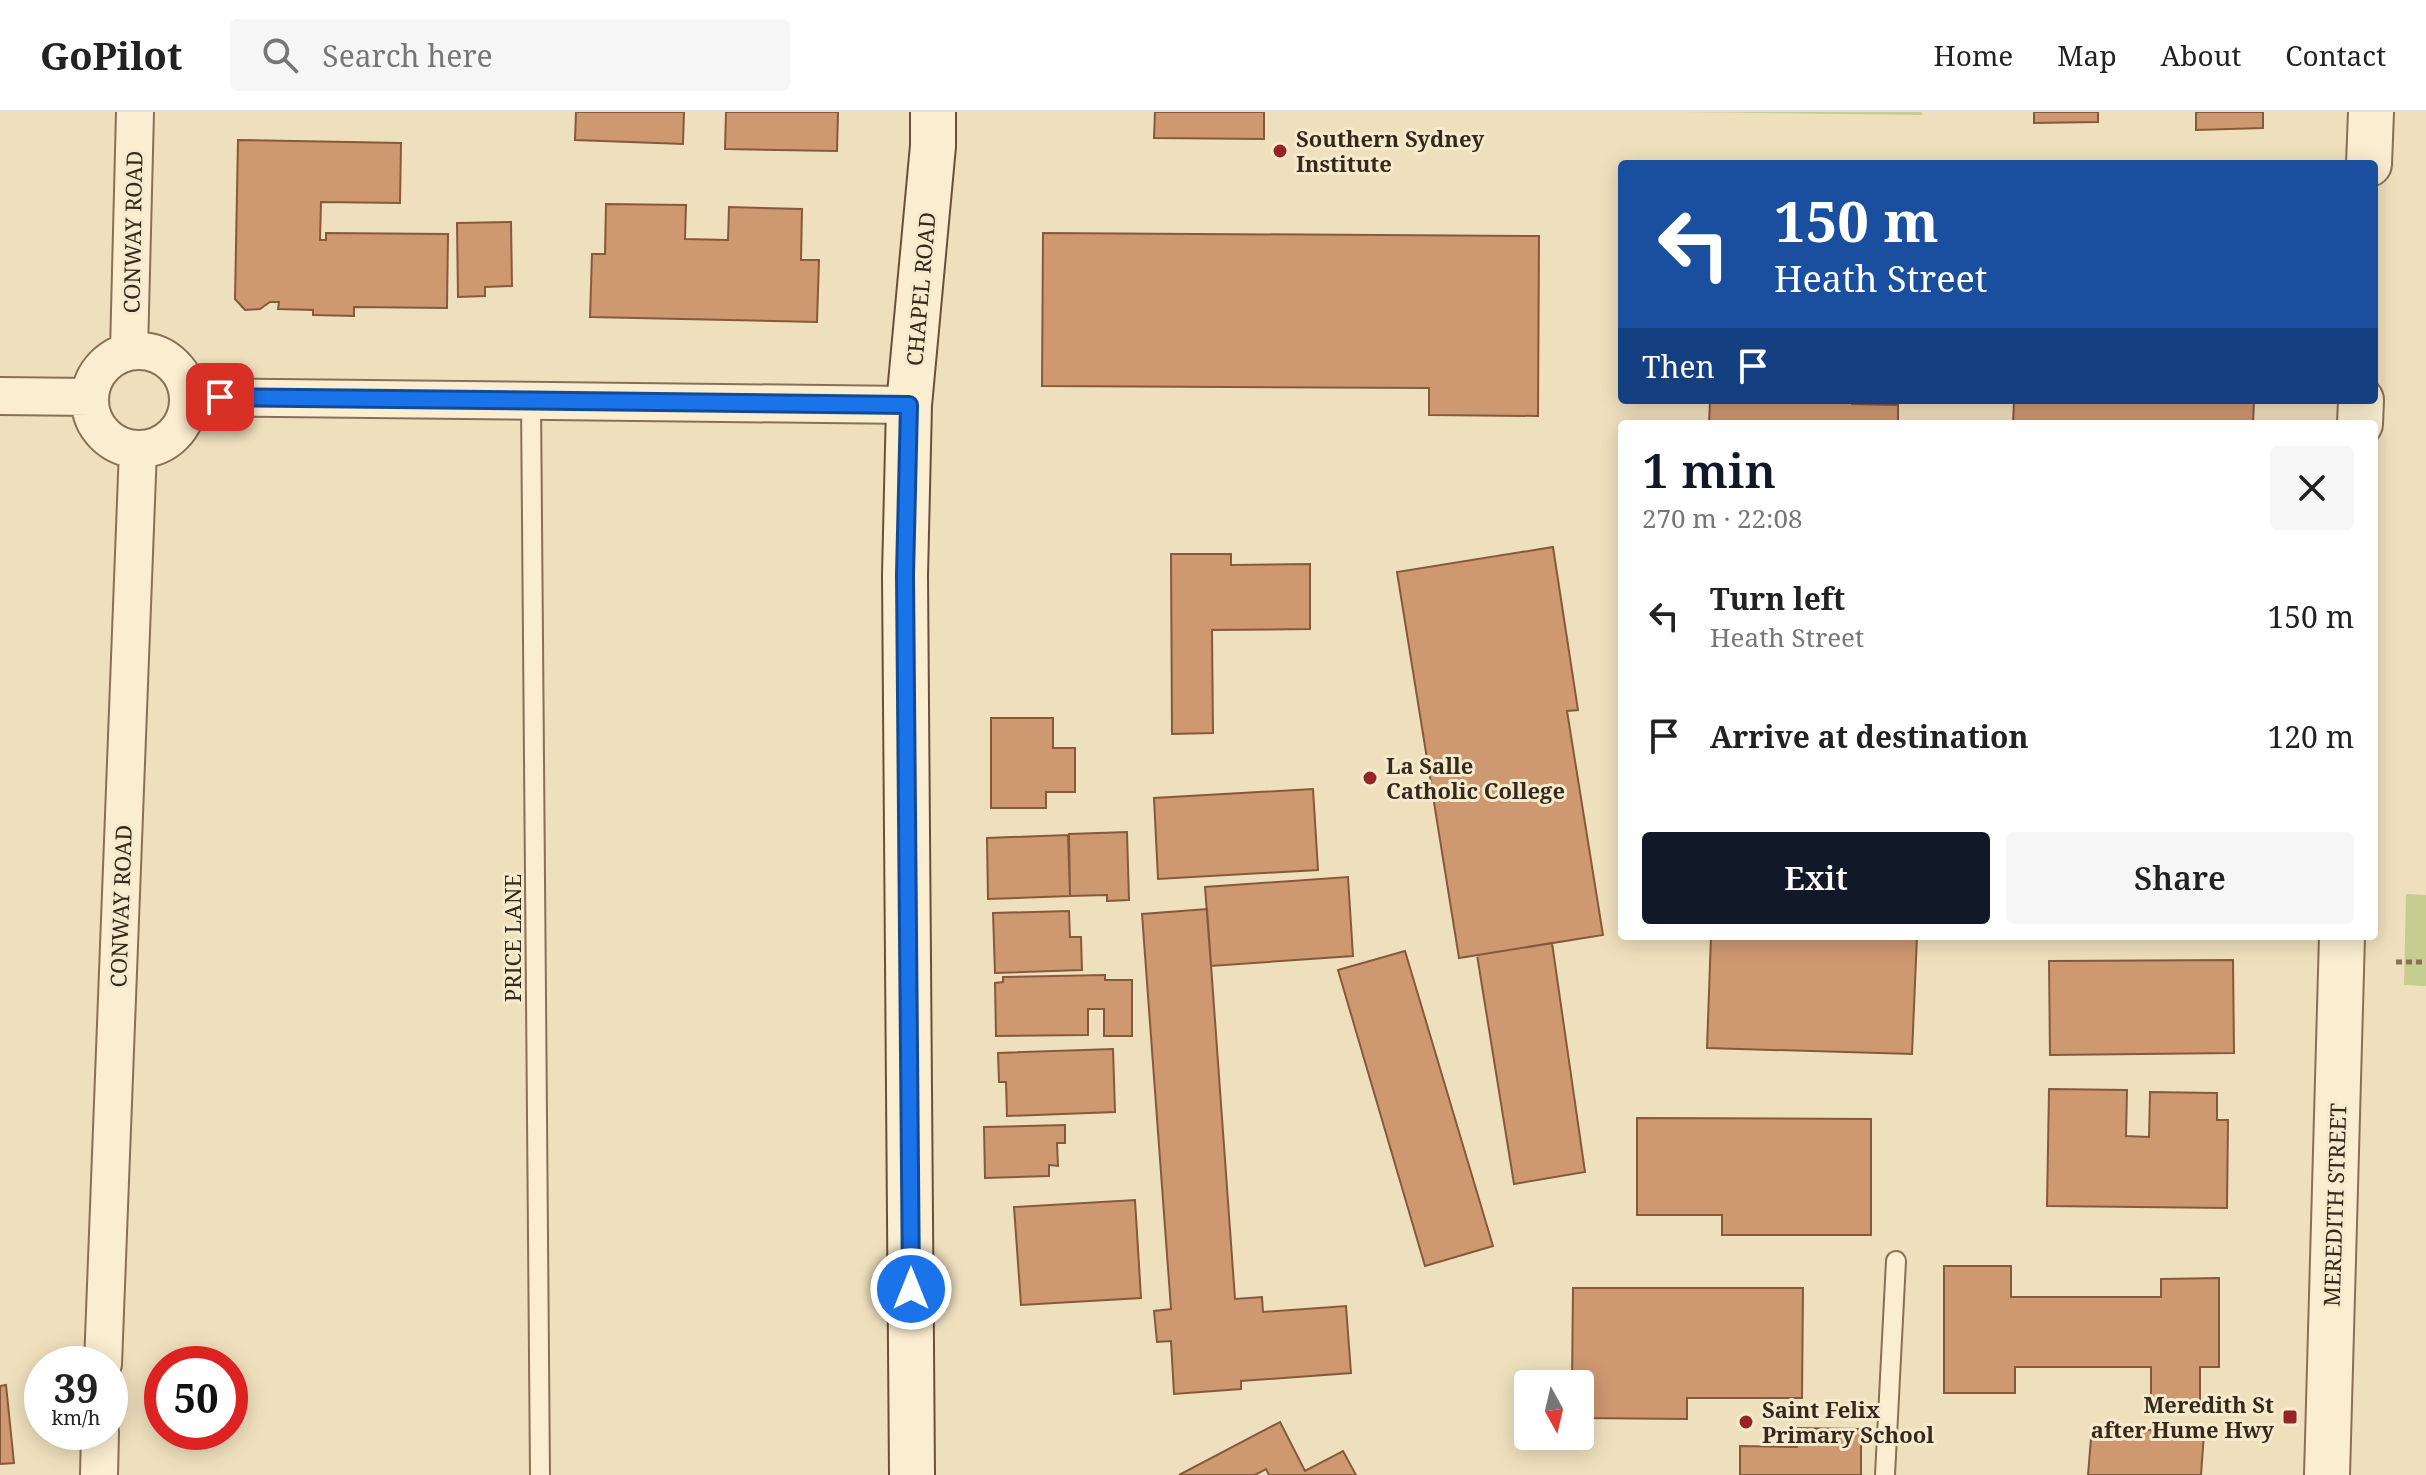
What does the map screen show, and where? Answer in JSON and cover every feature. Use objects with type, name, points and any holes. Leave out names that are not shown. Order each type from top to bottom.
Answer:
[{"type":"main road","name":"CHAPEL ROAD","points":[[912,1475],[905,575],[909,405],[933,146],[933,112]]},
{"type":"main road","points":[[2369,160],[2371,112]]},
{"type":"main road","name":"MEREDITH STREET","points":[[2327,1475],[2342,940]]},
{"type":"street","name":"CONWAY ROAD","points":[[129,351],[135,112]]},
{"type":"street","points":[[129,351],[146,351],[162,356],[175,366],[184,380],[189,397],[187,413],[180,428],[154,447],[138,449],[122,446],[98,427],[91,413],[93,382],[101,368],[114,357],[129,351]]},
{"type":"street","points":[[0,396],[90,397]]},
{"type":"street","points":[[189,397],[909,405]]},
{"type":"street","name":"CONWAY ROAD","points":[[104,1346],[138,449]]},
{"type":"street","points":[[99,1475],[100,1450]]},
{"type":"lane","name":"PRICE LANE","points":[[531,401],[540,1475]]},
{"type":"lane","points":[[1885,1475],[1896,1261]]},
{"type":"path","points":[[2396,962],[2426,962]]},
{"type":"green space","points":[[1683,112],[1922,112],[1922,115]]},
{"type":"green space","points":[[2406,894],[2426,895],[2426,986],[2404,985]]},
{"type":"building","points":[[576,112],[684,112],[683,144],[575,140]]},
{"type":"building","points":[[726,112],[838,112],[837,151],[725,149]]},
{"type":"building","points":[[1155,112],[1264,112],[1264,139],[1154,138]]},
{"type":"building","points":[[2034,112],[2098,112],[2098,122],[2034,123]]},
{"type":"building","points":[[2196,112],[2263,112],[2263,128],[2196,130]]},
{"type":"building","points":[[238,140],[401,143],[400,203],[321,202],[320,240],[326,240],[326,233],[448,234],[447,308],[354,307],[354,316],[313,315],[313,310],[278,309],[279,302],[270,302],[260,309],[245,310],[235,299]]},
{"type":"building","points":[[606,204],[686,205],[685,239],[728,240],[729,207],[802,209],[801,260],[819,260],[817,322],[590,317],[592,254],[605,254]]},
{"type":"building","points":[[511,222],[512,286],[485,287],[485,296],[458,297],[457,223]]},
{"type":"building","points":[[1043,233],[1539,236],[1538,416],[1429,415],[1429,388],[1042,386]]},
{"type":"building","points":[[1710,404],[1898,405],[1898,420],[1709,420]]},
{"type":"building","points":[[2014,404],[2254,404],[2253,420],[2013,420]]},
{"type":"building","points":[[1553,547],[1578,710],[1567,711],[1603,935],[1459,958],[1397,572]]},
{"type":"building","points":[[1171,554],[1231,554],[1231,565],[1310,564],[1310,629],[1212,630],[1213,733],[1172,734]]},
{"type":"building","points":[[991,718],[1053,718],[1053,748],[1075,748],[1075,792],[1046,792],[1046,808],[991,808]]},
{"type":"building","points":[[1313,789],[1318,870],[1158,879],[1154,798]]},
{"type":"building","points":[[1127,832],[1129,900],[1107,901],[1107,895],[1070,896],[1069,834]]},
{"type":"building","points":[[1068,835],[1070,896],[988,899],[987,838]]},
{"type":"building","points":[[1348,877],[1353,956],[1211,966],[1205,887]]},
{"type":"building","points":[[1207,909],[1235,1299],[1262,1297],[1263,1312],[1346,1306],[1351,1373],[1241,1381],[1241,1389],[1174,1394],[1171,1341],[1157,1342],[1154,1311],[1171,1309],[1142,914]]},
{"type":"building","points":[[1069,911],[1070,937],[1081,937],[1082,970],[995,973],[993,913]]},
{"type":"building","points":[[1711,940],[1917,940],[1912,1054],[1707,1048]]},
{"type":"building","points":[[1552,943],[1585,1172],[1514,1184],[1477,955]]},
{"type":"building","points":[[1405,951],[1493,1246],[1425,1266],[1338,970]]},
{"type":"building","points":[[2233,960],[2234,1053],[2050,1055],[2049,961]]},
{"type":"building","points":[[1105,975],[1105,980],[1132,980],[1132,1036],[1104,1036],[1104,1009],[1088,1009],[1088,1035],[996,1036],[995,983],[1003,982],[1003,977]]},
{"type":"building","points":[[1113,1049],[1115,1112],[1007,1116],[1006,1082],[999,1082],[998,1053]]},
{"type":"building","points":[[2049,1089],[2127,1090],[2126,1136],[2149,1137],[2150,1092],[2217,1093],[2217,1120],[2228,1120],[2227,1208],[2047,1206]]},
{"type":"building","points":[[1637,1118],[1871,1119],[1871,1235],[1722,1235],[1722,1215],[1637,1215]]},
{"type":"building","points":[[1065,1125],[1065,1143],[1057,1143],[1058,1166],[1049,1165],[1049,1176],[985,1178],[984,1127]]},
{"type":"building","points":[[1135,1200],[1141,1298],[1021,1305],[1014,1207]]},
{"type":"building","points":[[1944,1266],[2011,1266],[2011,1297],[2161,1297],[2161,1279],[2219,1278],[2219,1367],[2200,1367],[2200,1400],[2151,1401],[2151,1367],[2015,1367],[2015,1393],[1944,1393]]},
{"type":"building","points":[[1573,1288],[1803,1288],[1802,1398],[1687,1398],[1687,1419],[1594,1418],[1594,1370],[1572,1370]]},
{"type":"building","points":[[6,1385],[14,1463],[0,1464],[0,1386]]},
{"type":"building","points":[[1280,1422],[1305,1471],[1343,1451],[1356,1475],[1269,1475],[1266,1469],[1255,1475],[1179,1475]]},
{"type":"building","points":[[2092,1426],[2204,1434],[2201,1475],[2088,1475]]},
{"type":"building","points":[[1798,1428],[1861,1429],[1861,1475],[1740,1475],[1740,1446],[1797,1447]]},
{"type":"place","name":"Southern Sydney Institute","points":[[1280,151]]},
{"type":"place","name":"La Salle Catholic College","points":[[1370,778]]},
{"type":"place","name":"Meredith St after Hume Hwy","points":[[2290,1417]]},
{"type":"place","name":"Saint Felix Primary School","points":[[1746,1422]]},
{"type":"route","points":[[220,397],[909,405],[905,575],[911,1289]]}]
